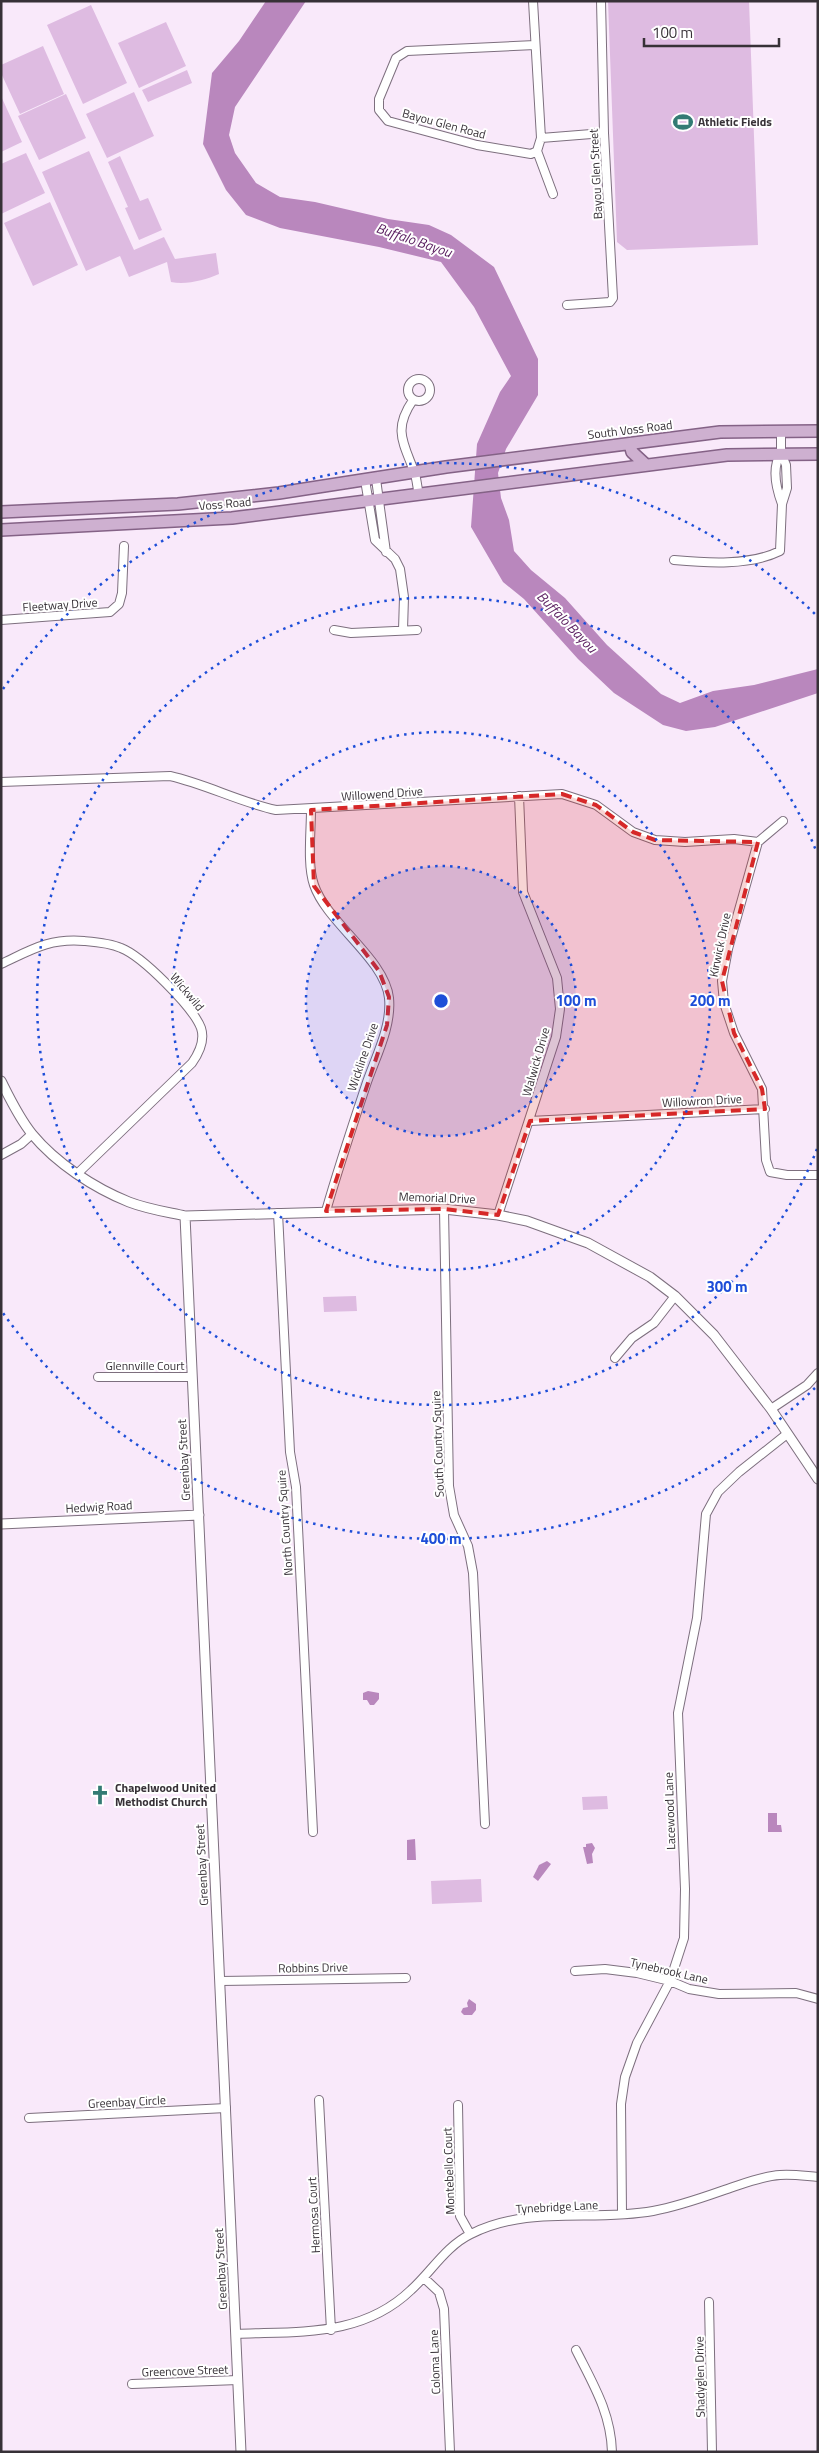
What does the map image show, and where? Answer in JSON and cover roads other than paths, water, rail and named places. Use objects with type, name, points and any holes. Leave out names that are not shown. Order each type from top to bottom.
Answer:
[{"type":"main road","name":"South Voss Road","points":[[446,467],[720,432],[818,431]]},
{"type":"main road","points":[[630,444],[632,452],[646,466],[727,455],[818,454]]},
{"type":"main road","name":"Voss Road","points":[[1,530],[232,518],[646,466]]},
{"type":"main road","name":"Voss Road","points":[[1,512],[178,504],[279,493],[446,467]]},
{"type":"main road","points":[[279,493],[280,512]]},
{"type":"main road","points":[[67,527],[68,509]]},
{"type":"street","points":[[533,1],[541,138],[537,151],[553,194]]},
{"type":"street","name":"Bayou Glen Street","points":[[567,305],[610,302],[613,298],[604,133],[601,1]]},
{"type":"street","name":"Bayou Glen Road","points":[[535,45],[407,51],[396,58],[379,99],[379,110],[388,121],[477,145],[531,154],[537,151]]},
{"type":"street","points":[[541,138],[604,133]]},
{"type":"street","points":[[413,400],[405,412],[401,432],[403,448],[414,472],[419,495]]},
{"type":"street","points":[[674,560],[701,562],[765,558],[780,551],[782,504],[787,488],[786,465],[781,454],[781,430]]},
{"type":"street","points":[[371,480],[386,552]]},
{"type":"street","points":[[371,480],[374,500],[375,540],[395,559],[400,569],[404,597],[402,630]]},
{"type":"street","name":"Fleetway Drive","points":[[1,620],[110,612],[119,604],[122,592],[124,546]]},
{"type":"street","points":[[334,630],[351,633],[417,630]]},
{"type":"street","name":"Willowend Drive","points":[[1,782],[170,776],[190,780],[249,804],[276,810],[311,810],[562,794],[596,805],[633,832],[655,840],[687,842],[734,838],[758,842]]},
{"type":"street","name":"Walwick Drive","points":[[498,1215],[556,1037],[560,1009],[557,978],[523,892],[519,796]]},
{"type":"street","name":"Wickline Drive","points":[[311,810],[314,886],[333,915],[379,971],[389,997],[387,1025],[338,1167],[326,1211]]},
{"type":"street","points":[[758,842],[783,820]]},
{"type":"street","name":"Kirwick Drive","points":[[758,842],[728,950],[722,981],[724,1003],[731,1025],[762,1089],[765,1109]]},
{"type":"street","name":"Wickwild","points":[[1,964],[46,943],[85,941],[120,947],[150,966],[196,1018],[201,1029],[202,1041],[198,1054],[192,1063],[77,1174]]},
{"type":"street","name":"Memorial Drive","points":[[1,1081],[17,1112],[32,1134],[77,1174],[130,1202],[185,1216],[444,1209],[498,1215],[527,1221],[588,1243],[629,1264],[676,1296],[714,1335],[771,1409],[818,1479]]},
{"type":"street","points":[[765,1109],[766,1160],[770,1172],[787,1175],[818,1175]]},
{"type":"street","name":"Willowron Drive","points":[[530,1121],[765,1109]]},
{"type":"street","points":[[1,1155],[21,1144],[32,1134]]},
{"type":"street","name":"South Country Squire","points":[[444,1209],[449,1486],[454,1515],[468,1546],[473,1573],[485,1824]]},
{"type":"street","name":"North Country Squire","points":[[278,1213],[290,1452],[296,1487],[313,1832]]},
{"type":"street","name":"Greenbay Street","points":[[185,1216],[241,2452]]},
{"type":"street","points":[[614,1358],[632,1338],[654,1323],[676,1296]]},
{"type":"street","points":[[771,1409],[807,1385],[818,1373]]},
{"type":"street","name":"Glennville Court","points":[[98,1377],[192,1377]]},
{"type":"street","name":"Lacewood Lane","points":[[622,2213],[621,2104],[625,2077],[637,2043],[670,1981],[684,1938],[684,1880],[678,1712],[698,1618],[706,1514],[718,1492],[739,1472],[787,1434]]},
{"type":"street","name":"Hedwig Road","points":[[1,1524],[199,1515]]},
{"type":"street","name":"Tynebrook Lane","points":[[575,1971],[605,1970],[629,1972],[670,1981],[689,1989],[719,1994],[796,1993],[818,1999]]},
{"type":"street","name":"Robbins Drive","points":[[220,1981],[406,1978]]},
{"type":"street","name":"Hermosa Court","points":[[319,2100],[331,2330]]},
{"type":"street","name":"Montebello Court","points":[[458,2105],[460,2216],[470,2234]]},
{"type":"street","name":"Greenbay Circle","points":[[29,2118],[226,2108]]},
{"type":"street","name":"Tynebridge Lane","points":[[237,2334],[331,2330],[375,2317],[394,2305],[424,2278],[445,2254],[470,2234],[500,2222],[530,2217],[596,2216],[651,2212],[682,2205],[752,2181],[779,2175],[818,2177]]},
{"type":"street","name":"Coloma Lane","points":[[424,2278],[439,2292],[444,2309],[450,2452]]},
{"type":"street","name":"Shadyglen Drive","points":[[709,2302],[712,2452]]},
{"type":"street","points":[[576,2350],[602,2399],[612,2438],[612,2452]]},
{"type":"street","name":"Greencove Street","points":[[132,2384],[238,2380]]},
{"type":"water","name":"Buffalo Bayou","points":[[266,1],[306,1],[235,107],[229,135],[235,153],[256,183],[280,197],[315,202],[388,219],[429,225],[451,235],[494,267],[538,359],[538,395],[506,449],[498,473],[501,498],[509,520],[514,551],[531,570],[565,598],[607,645],[661,694],[680,703],[713,691],[754,685],[818,669],[818,693],[715,727],[686,731],[663,725],[614,693],[578,659],[524,599],[503,582],[471,527],[477,444],[500,392],[511,376],[474,307],[441,262],[379,247],[280,228],[246,215],[226,190],[203,144],[212,73],[239,41]]},
{"type":"water","points":[[368,1691],[379,1693],[379,1699],[374,1705],[370,1705],[367,1700],[363,1700],[363,1693]]},
{"type":"water","points":[[768,1813],[777,1813],[777,1825],[781,1825],[782,1832],[768,1832]]},
{"type":"water","points":[[415,1839],[416,1860],[407,1860],[407,1840]]},
{"type":"water","points":[[592,1843],[595,1848],[592,1854],[593,1863],[587,1864],[583,1847],[586,1847],[586,1844]]},
{"type":"water","points":[[547,1861],[551,1864],[538,1881],[533,1877],[539,1865]]},
{"type":"water","points":[[469,1999],[476,2004],[476,2010],[472,2015],[464,2015],[461,2012],[463,2008],[468,2007]]},
{"type":"place","name":"Athletic Fields","points":[[683,122]]},
{"type":"place","name":"Chapelwood United Methodist Church","points":[[100,1795]]}]
